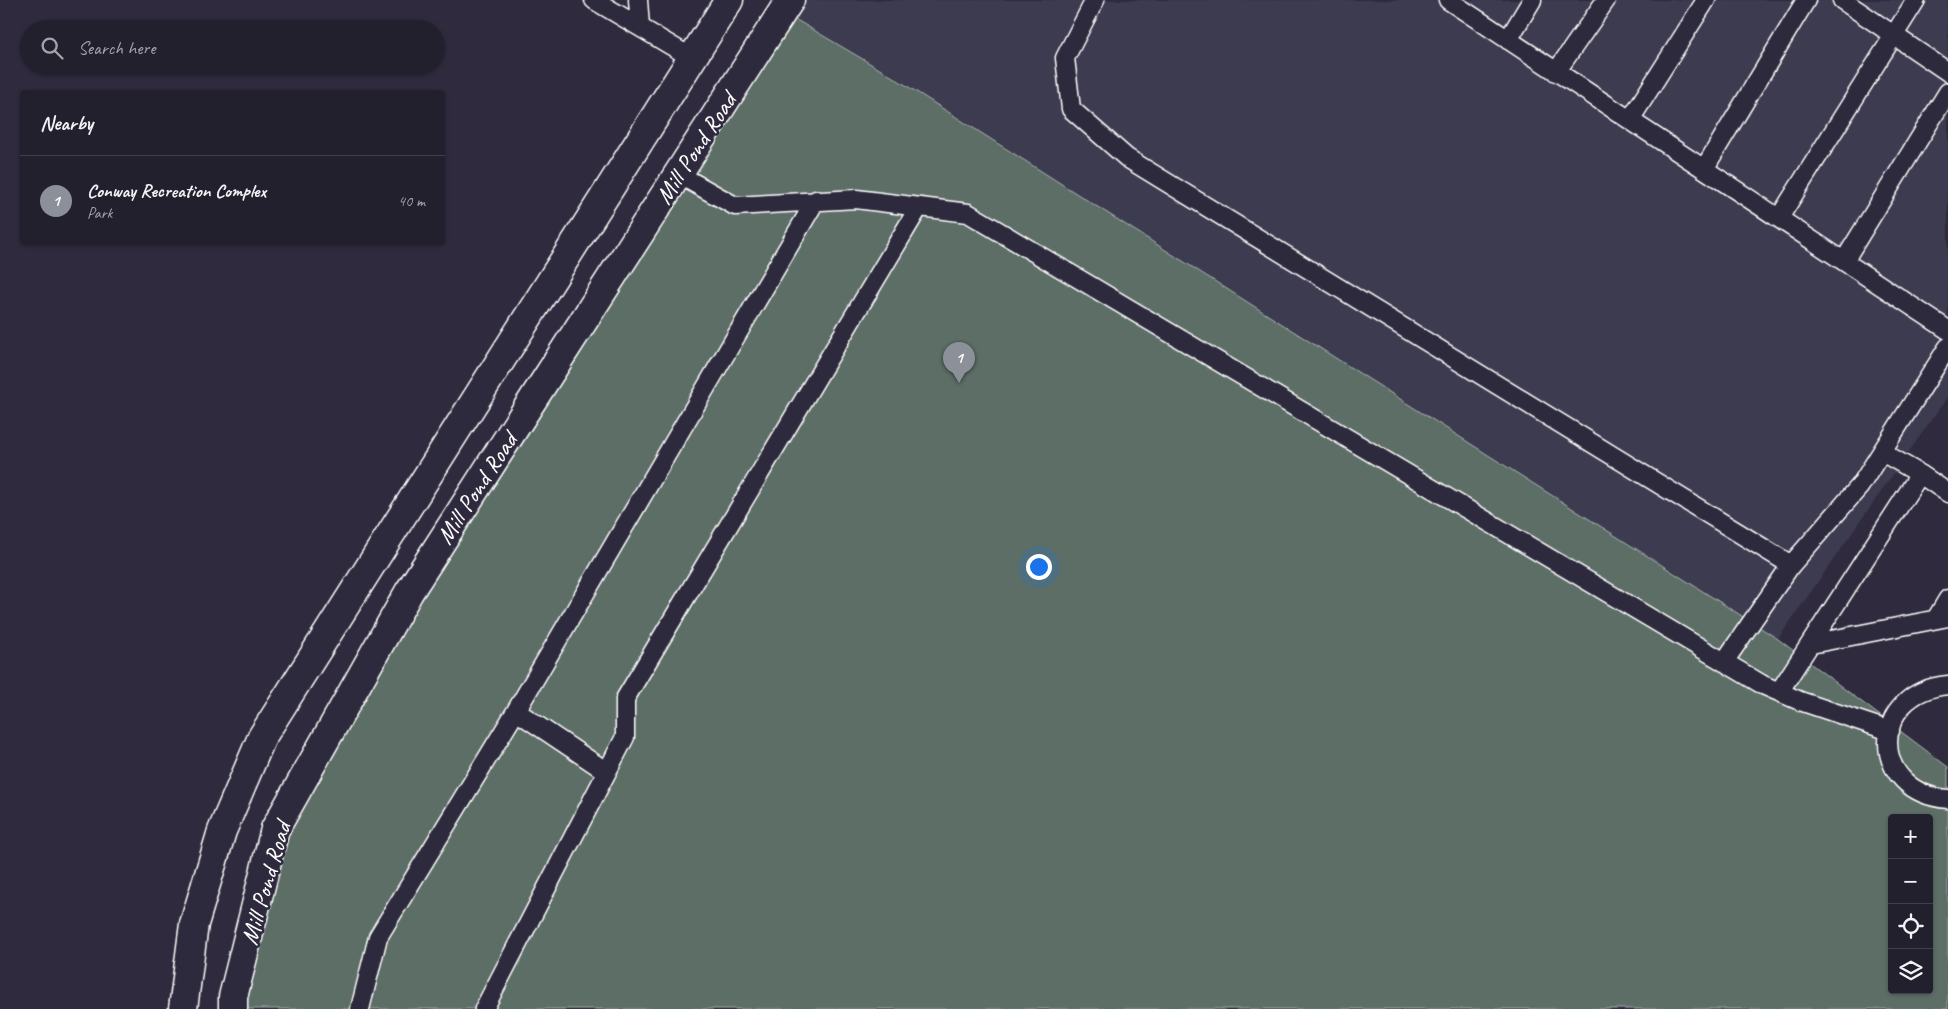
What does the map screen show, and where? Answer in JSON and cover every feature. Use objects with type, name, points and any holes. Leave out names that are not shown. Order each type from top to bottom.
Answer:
[{"type":"main road","name":"Mill Pond Road","points":[[183,1009],[197,914],[222,831],[262,736],[729,0]]},
{"type":"main road","name":"Mill Pond Road","points":[[233,1009],[233,997],[275,829],[409,592],[790,0]]},
{"type":"lane","points":[[594,0],[692,58]]},
{"type":"lane","points":[[638,0],[640,27]]},
{"type":"lane","points":[[1095,0],[1065,58],[1071,109],[1127,158],[1791,565]]},
{"type":"lane","points":[[1448,0],[1948,330]]},
{"type":"lane","points":[[1508,40],[1532,0]]},
{"type":"lane","points":[[1556,72],[1606,0]]},
{"type":"lane","points":[[1630,120],[1706,0]]},
{"type":"lane","points":[[1704,169],[1806,0]]},
{"type":"lane","points":[[1842,0],[1948,72]]},
{"type":"lane","points":[[1779,218],[1916,0]]},
{"type":"lane","points":[[1844,261],[1948,92]]},
{"type":"lane","points":[[678,174],[735,206],[856,199],[968,213],[1008,234],[1724,662],[1779,692],[1890,731]]},
{"type":"lane","points":[[360,1009],[378,937],[516,711],[816,200]]},
{"type":"lane","points":[[484,1009],[625,737],[625,699],[919,207]]},
{"type":"lane","points":[[1724,662],[1791,565],[1860,486],[1948,347]]},
{"type":"lane","points":[[1882,452],[1948,493]]},
{"type":"lane","points":[[1779,692],[1920,474]]},
{"type":"lane","points":[[1811,644],[1942,618],[1948,599]]},
{"type":"lane","points":[[1948,685],[1930,687],[1913,695],[1900,707],[1891,723],[1888,742],[1891,761],[1900,778],[1915,791],[1932,798],[1948,799]]},
{"type":"lane","points":[[516,711],[607,772]]},
{"type":"shaded area","points":[[790,0],[1948,0],[1948,396],[1778,639],[893,77],[783,12]]},
{"type":"green space","points":[[783,12],[893,77],[1778,639],[1948,767],[1948,1009],[233,1009],[275,829]]},
{"type":"place","name":"Conway Recreation Complex","points":[[959,383]]}]
